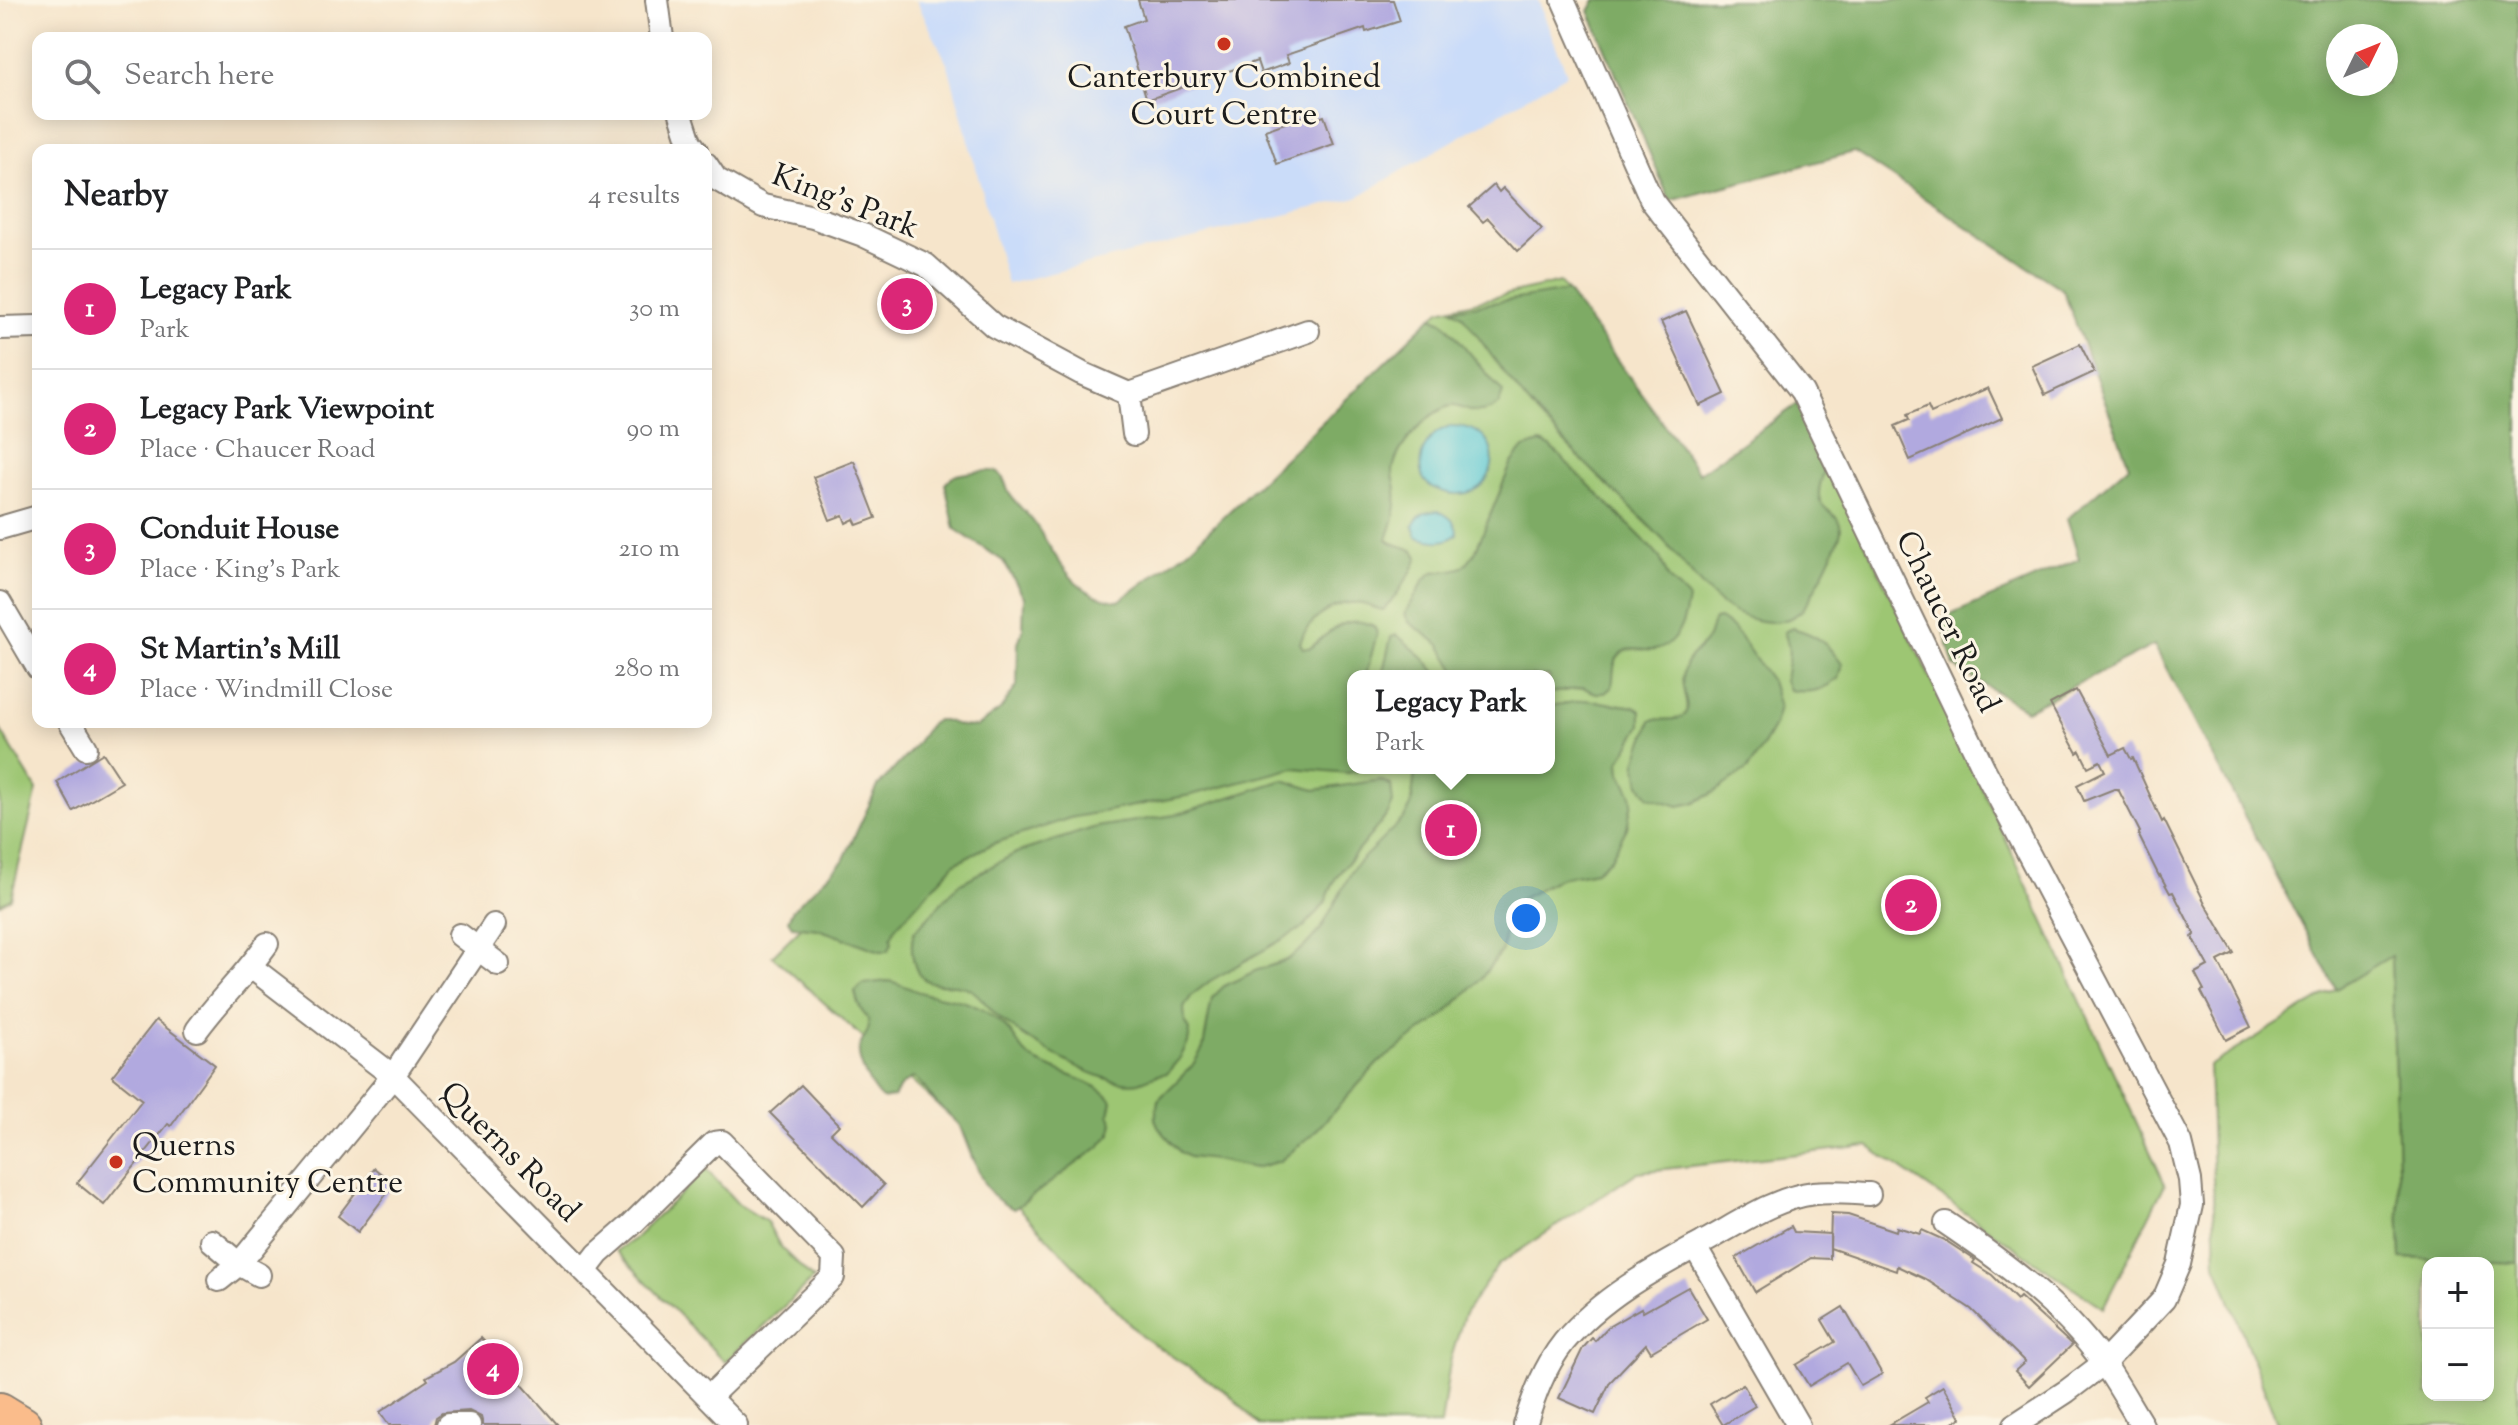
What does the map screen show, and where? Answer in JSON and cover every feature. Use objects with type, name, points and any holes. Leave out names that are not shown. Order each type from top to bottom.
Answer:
[{"type":"main road","points":[[0,1411],[23,1425]]},
{"type":"street","points":[[657,0],[661,32]]},
{"type":"street","name":"Chaucer Road","points":[[1563,0],[1652,201],[1802,392],[1984,769],[2175,1128],[2190,1180],[2192,1205],[2179,1264],[2164,1299],[2104,1363]]},
{"type":"street","points":[[683,120],[692,144]]},
{"type":"street","name":"King's Park","points":[[712,173],[716,179],[763,206],[813,217],[863,235],[926,265],[994,326],[1081,373],[1129,394]]},
{"type":"street","points":[[0,328],[32,327]]},
{"type":"street","points":[[1134,434],[1129,394],[1308,331]]},
{"type":"street","points":[[0,528],[32,519]]},
{"type":"street","points":[[0,603],[32,658]]},
{"type":"street","points":[[74,728],[86,748]]},
{"type":"street","name":"Querns Road","points":[[219,1280],[239,1264],[393,1076],[469,941],[494,925]]},
{"type":"street","points":[[469,941],[498,964]]},
{"type":"street","points":[[197,1030],[267,944]]},
{"type":"street","name":"Querns Road","points":[[251,967],[393,1076],[736,1425]]},
{"type":"street","name":"Querns Road","points":[[585,1271],[598,1254],[714,1143],[722,1142],[834,1257],[833,1277],[709,1397]]},
{"type":"street","points":[[1525,1425],[1546,1368],[1564,1342],[1596,1311],[1634,1282],[1761,1210],[1785,1200],[1814,1193],[1869,1194]]},
{"type":"street","points":[[1946,1223],[2032,1285],[2075,1328],[2104,1363],[2142,1425]]},
{"type":"street","points":[[212,1241],[239,1264],[259,1275]]},
{"type":"street","points":[[1695,1247],[1798,1425]]},
{"type":"street","points":[[2015,1425],[2104,1363]]},
{"type":"street","points":[[448,1425],[469,1425]]},
{"type":"shaded area","points":[[916,0],[1538,0],[1567,74],[1357,197],[1007,284],[948,65]]},
{"type":"green space","points":[[1595,0],[2518,0],[2518,1263],[2494,1262],[2494,1257],[2401,1258],[2391,956],[2336,989],[2154,645],[2026,710],[1954,666],[1941,619],[2079,559],[2067,519],[2129,465],[2063,290],[1854,152],[1670,201],[1589,11]]},
{"type":"green space","points":[[1560,282],[1699,473],[1798,404],[1943,704],[2165,1184],[2103,1308],[1868,1146],[1638,1172],[1498,1265],[1464,1315],[1450,1362],[1441,1425],[1259,1425],[1229,1394],[1141,1336],[972,1158],[959,1124],[772,956],[1440,310]]},
{"type":"green space","points":[[1567,291],[1699,473],[1798,404],[1828,461],[1820,487],[1820,501],[1837,519],[1841,530],[1811,597],[1793,617],[1774,622],[1754,620],[1727,608],[1710,594],[1665,542],[1544,421],[1462,315],[1453,309]]},
{"type":"green space","points":[[1432,317],[1445,323],[1503,393],[1499,404],[1490,410],[1475,412],[1453,406],[1439,411],[1413,434],[1399,453],[1393,472],[1396,509],[1387,539],[1412,550],[1418,557],[1391,601],[1383,610],[1357,603],[1339,605],[1322,614],[1303,635],[1300,643],[1303,648],[1310,648],[1334,629],[1354,621],[1368,623],[1377,633],[1368,670],[1347,670],[1347,773],[1294,768],[1191,795],[1070,818],[992,844],[955,863],[895,928],[888,951],[818,929],[792,926],[788,920],[793,909],[843,861],[878,786],[909,753],[930,724],[943,720],[976,727],[1000,710],[1017,686],[1024,597],[1003,561],[955,529],[945,484],[948,481],[954,476],[969,473],[999,473],[1011,497],[1033,521],[1067,572],[1077,583],[1102,598],[1119,601],[1191,548]]},
{"type":"green space","points":[[1540,443],[1551,447],[1643,539],[1660,558],[1669,579],[1688,598],[1683,622],[1670,643],[1655,650],[1631,649],[1623,652],[1615,663],[1612,687],[1605,693],[1584,688],[1555,692],[1555,670],[1455,670],[1440,645],[1409,622],[1405,614],[1425,579],[1433,572],[1458,568],[1467,563],[1476,550],[1511,464],[1524,448]]},
{"type":"green space","points":[[1719,619],[1734,629],[1771,681],[1779,707],[1774,726],[1748,769],[1710,795],[1679,806],[1649,797],[1640,784],[1636,762],[1651,721],[1681,717],[1686,713],[1682,681],[1685,666],[1708,637],[1714,620]]},
{"type":"green space","points":[[1792,628],[1809,633],[1831,650],[1842,664],[1838,679],[1815,690],[1789,690],[1785,681],[1789,652],[1784,632]]},
{"type":"green space","points":[[1397,635],[1434,670],[1383,670],[1391,637]]},
{"type":"green space","points":[[1586,700],[1636,707],[1641,711],[1641,725],[1620,761],[1621,773],[1632,802],[1627,828],[1611,858],[1596,871],[1559,878],[1519,900],[1508,910],[1502,950],[1480,980],[1444,1015],[1378,1063],[1312,1135],[1280,1161],[1255,1168],[1189,1157],[1180,1152],[1155,1119],[1158,1100],[1192,1066],[1203,1048],[1212,998],[1224,986],[1287,960],[1321,929],[1354,867],[1404,818],[1411,806],[1415,774],[1555,774],[1555,705]]},
{"type":"green space","points":[[0,729],[37,790],[11,898],[0,904]]},
{"type":"green space","points":[[1283,780],[1315,790],[1380,780],[1391,785],[1393,803],[1388,814],[1336,877],[1325,903],[1304,927],[1210,981],[1192,995],[1184,1008],[1185,1021],[1190,1030],[1188,1043],[1167,1073],[1130,1083],[1090,1072],[1063,1060],[1023,1035],[970,989],[930,982],[919,974],[912,953],[914,932],[959,884],[1016,853],[1096,827],[1175,815]]},
{"type":"green space","points":[[2391,955],[2401,1258],[2422,1259],[2422,1401],[2494,1401],[2494,1262],[2518,1263],[2518,1425],[2278,1425],[2216,1264],[2209,1066]]},
{"type":"green space","points":[[888,981],[982,1009],[1012,1034],[1031,1058],[1098,1088],[1112,1101],[1109,1114],[1113,1122],[1111,1134],[1099,1147],[1014,1209],[1001,1202],[979,1173],[960,1126],[916,1079],[912,1078],[900,1087],[894,1097],[882,1099],[866,1076],[859,1049],[869,1024],[855,992],[862,984]]},
{"type":"green space","points":[[706,1169],[738,1204],[767,1222],[781,1248],[813,1279],[725,1362],[616,1251],[634,1239]]},
{"type":"water","points":[[1450,426],[1472,430],[1485,439],[1492,453],[1492,468],[1485,481],[1473,491],[1456,494],[1434,488],[1423,477],[1420,463],[1425,447],[1436,434]]},
{"type":"water","points":[[1438,511],[1451,519],[1457,534],[1443,541],[1417,537],[1413,526],[1420,516]]},
{"type":"building","name":"Canterbury Combined Court Centre","points":[[1138,0],[1393,0],[1400,21],[1366,32],[1365,28],[1286,55],[1289,63],[1261,73],[1257,61],[1147,100],[1124,26],[1144,19]]},
{"type":"building","points":[[1316,112],[1318,118],[1324,116],[1334,144],[1277,164],[1265,130]]},
{"type":"building","points":[[1494,185],[1499,192],[1503,188],[1542,229],[1518,251],[1488,218],[1483,222],[1469,207]]},
{"type":"building","points":[[1686,311],[1725,394],[1700,406],[1661,322]]},
{"type":"building","points":[[2080,344],[2094,372],[2045,395],[2032,366]]},
{"type":"building","points":[[1988,388],[2002,418],[1910,460],[1895,426],[1909,420],[1907,415],[1928,406],[1931,413]]},
{"type":"building","points":[[854,461],[876,518],[857,525],[854,519],[846,523],[843,515],[830,520],[813,477]]},
{"type":"building","points":[[2076,690],[2111,755],[2125,748],[2133,758],[2162,822],[2164,820],[2234,953],[2218,961],[2251,1027],[2226,1040],[2195,973],[2208,966],[2192,937],[2195,935],[2173,892],[2170,893],[2159,876],[2118,789],[2084,801],[2077,785],[2105,771],[2100,761],[2088,767],[2050,704]]},
{"type":"building","points":[[103,753],[122,782],[73,811],[57,782]]},
{"type":"building","points":[[156,1020],[215,1065],[171,1126],[168,1124],[104,1205],[77,1183],[142,1100],[112,1076]]},
{"type":"building","points":[[801,1085],[839,1125],[831,1133],[884,1185],[863,1207],[770,1113]]},
{"type":"building","points":[[374,1168],[394,1184],[358,1232],[338,1216]]},
{"type":"building","points":[[1831,1214],[1848,1215],[1896,1231],[1897,1227],[1920,1234],[1922,1230],[1946,1241],[1975,1260],[1973,1263],[1992,1275],[2017,1300],[2020,1297],[2072,1345],[2029,1386],[2015,1371],[2025,1362],[1971,1309],[1925,1279],[1897,1266],[1896,1271],[1830,1248]]},
{"type":"building","points":[[1791,1226],[1794,1232],[1830,1234],[1830,1259],[1811,1258],[1755,1292],[1736,1258]]},
{"type":"building","points":[[1688,1287],[1707,1319],[1651,1352],[1646,1344],[1610,1382],[1595,1414],[1559,1398],[1583,1348],[1592,1338],[1595,1341],[1608,1327]]},
{"type":"building","points":[[1843,1307],[1882,1374],[1861,1386],[1847,1363],[1809,1386],[1796,1365],[1835,1342],[1822,1320]]},
{"type":"building","points":[[481,1338],[558,1425],[483,1425],[481,1417],[469,1411],[442,1413],[436,1417],[434,1425],[389,1425],[380,1412],[428,1380],[426,1377],[454,1362]]},
{"type":"building","points":[[1743,1384],[1755,1406],[1723,1425],[1710,1404]]},
{"type":"building","points":[[1943,1386],[1961,1418],[1949,1425],[1889,1425],[1928,1402],[1925,1397]]},
{"type":"place","name":"Canterbury Combined Court Centre","points":[[1224,44]]},
{"type":"place","name":"Conduit House","points":[[907,304]]},
{"type":"place","name":"Legacy Park","points":[[1451,830]]},
{"type":"place","name":"Legacy Park Viewpoint","points":[[1911,905]]},
{"type":"place","name":"Querns Community Centre","points":[[116,1162]]},
{"type":"place","name":"St Martin's Mill","points":[[493,1369]]}]
